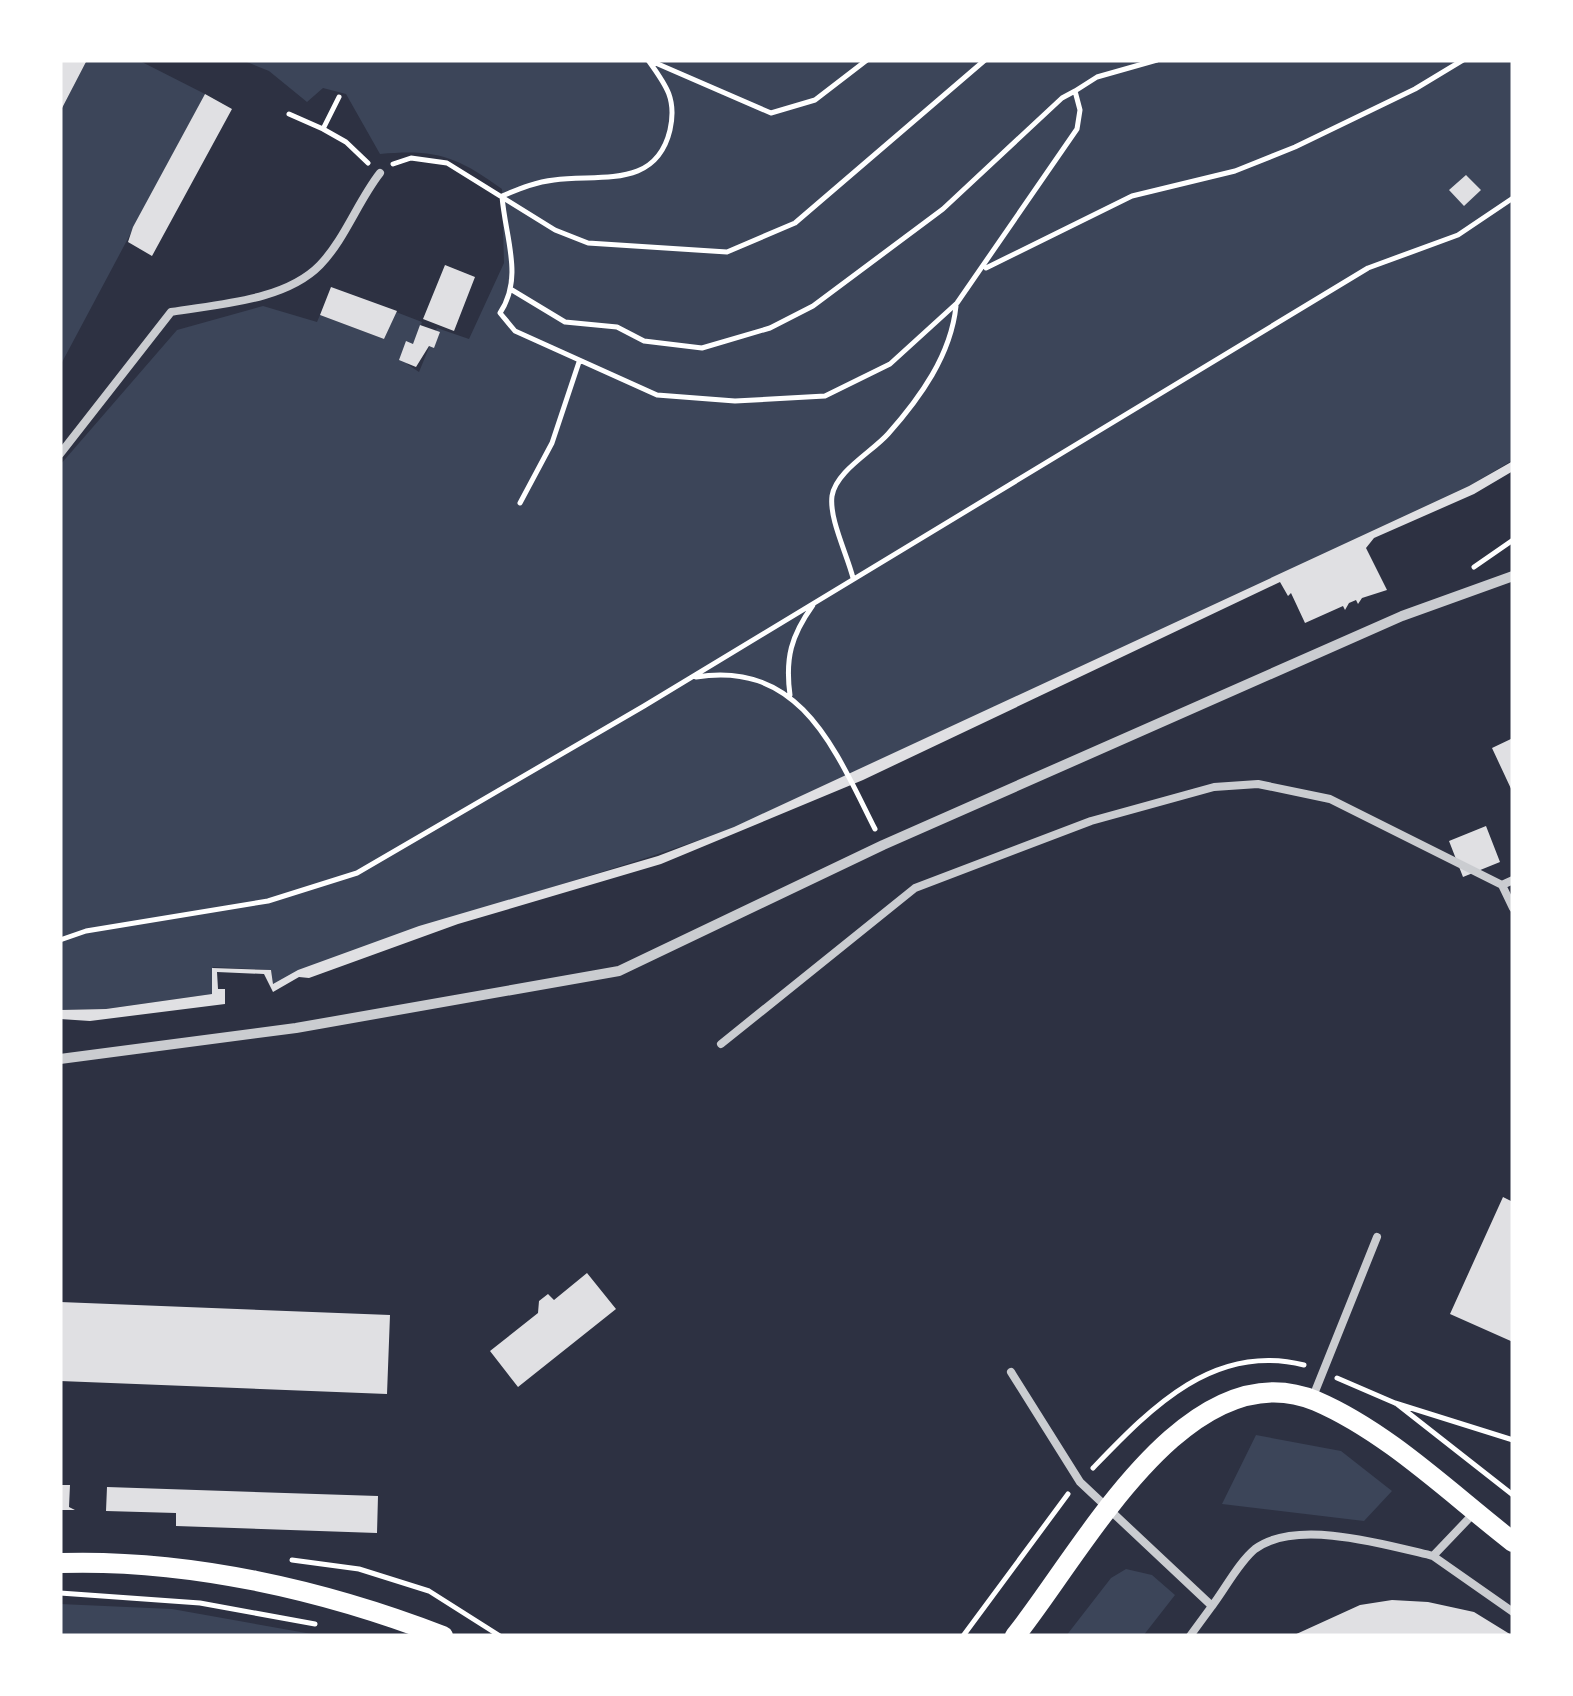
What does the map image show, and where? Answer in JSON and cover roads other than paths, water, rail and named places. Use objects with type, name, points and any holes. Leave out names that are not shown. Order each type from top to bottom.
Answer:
[{"type":"main road","points":[[1014,1636],[1162,1445],[1195,1418],[1232,1400],[1273,1394],[1312,1400],[1356,1422],[1513,1542]]},
{"type":"main road","points":[[60,1564],[215,1574],[382,1612],[443,1636]]},
{"type":"street","points":[[60,1059],[296,1028],[619,971],[883,845],[1402,616],[1513,576]]},
{"type":"lane","points":[[60,454],[172,312],[244,300],[287,285],[319,266],[380,173]]},
{"type":"lane","points":[[721,1044],[915,888],[1091,821],[1214,786],[1258,784],[1330,799],[1502,885],[1513,908]]},
{"type":"lane","points":[[1502,885],[1513,880]]},
{"type":"lane","points":[[1312,1400],[1377,1237]]},
{"type":"lane","points":[[1011,1372],[1080,1482],[1111,1507],[1212,1606]]},
{"type":"lane","points":[[1433,1556],[1475,1512]]},
{"type":"lane","points":[[1190,1636],[1255,1549],[1284,1536],[1318,1534],[1433,1556],[1513,1612]]}]
